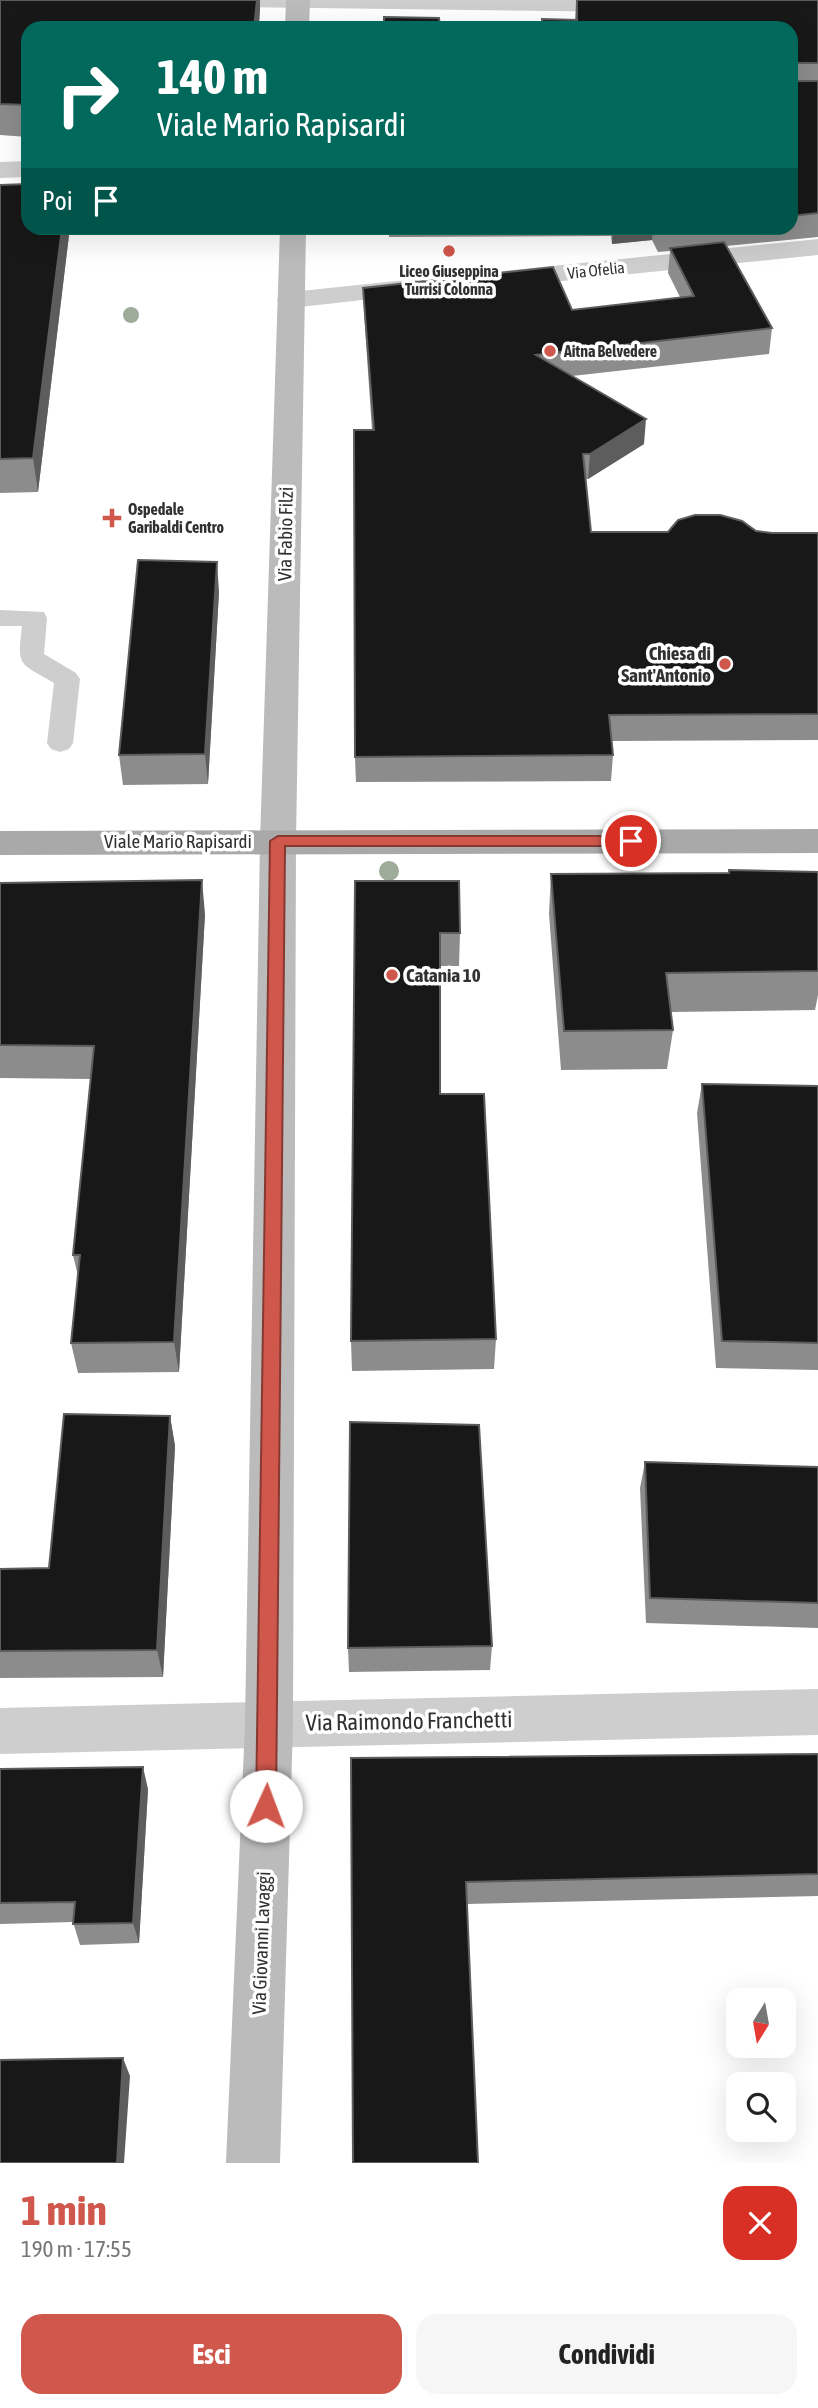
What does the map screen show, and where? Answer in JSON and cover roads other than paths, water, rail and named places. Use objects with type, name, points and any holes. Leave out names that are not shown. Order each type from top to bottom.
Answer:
[{"type":"main road","name":"Via Fabio Filzi","points":[[278,841],[293,235]]},
{"type":"main road","name":"Via Giovanni Lavaggi","points":[[253,2163],[269,1724],[278,841]]},
{"type":"main road","name":"Viale Mario Rapisardi","points":[[0,843],[818,841]]},
{"type":"street","points":[[230,0],[262,1],[298,12],[411,2],[639,5],[686,0]]},
{"type":"street","points":[[639,5],[643,21]]},
{"type":"street","points":[[0,170],[21,169]]},
{"type":"street","name":"Via Ofelia","points":[[478,281],[698,247],[818,247]]},
{"type":"street","points":[[291,300],[436,285]]},
{"type":"street","name":"Via Raimondo Franchetti","points":[[0,1731],[818,1712]]},
{"type":"lane","points":[[0,618],[35,618],[31,658],[66,679],[60,743]]},
{"type":"place","name":"Liceo Giuseppina Turrisi Colonna","points":[[449,251]]},
{"type":"place","name":"Aitna Belvedere","points":[[550,351]]},
{"type":"place","name":"Ospedale Garibaldi Centro","points":[[112,518]]},
{"type":"place","name":"Chiesa di Sant'Antonio","points":[[725,664]]},
{"type":"place","name":"Catania 10","points":[[392,975]]}]
